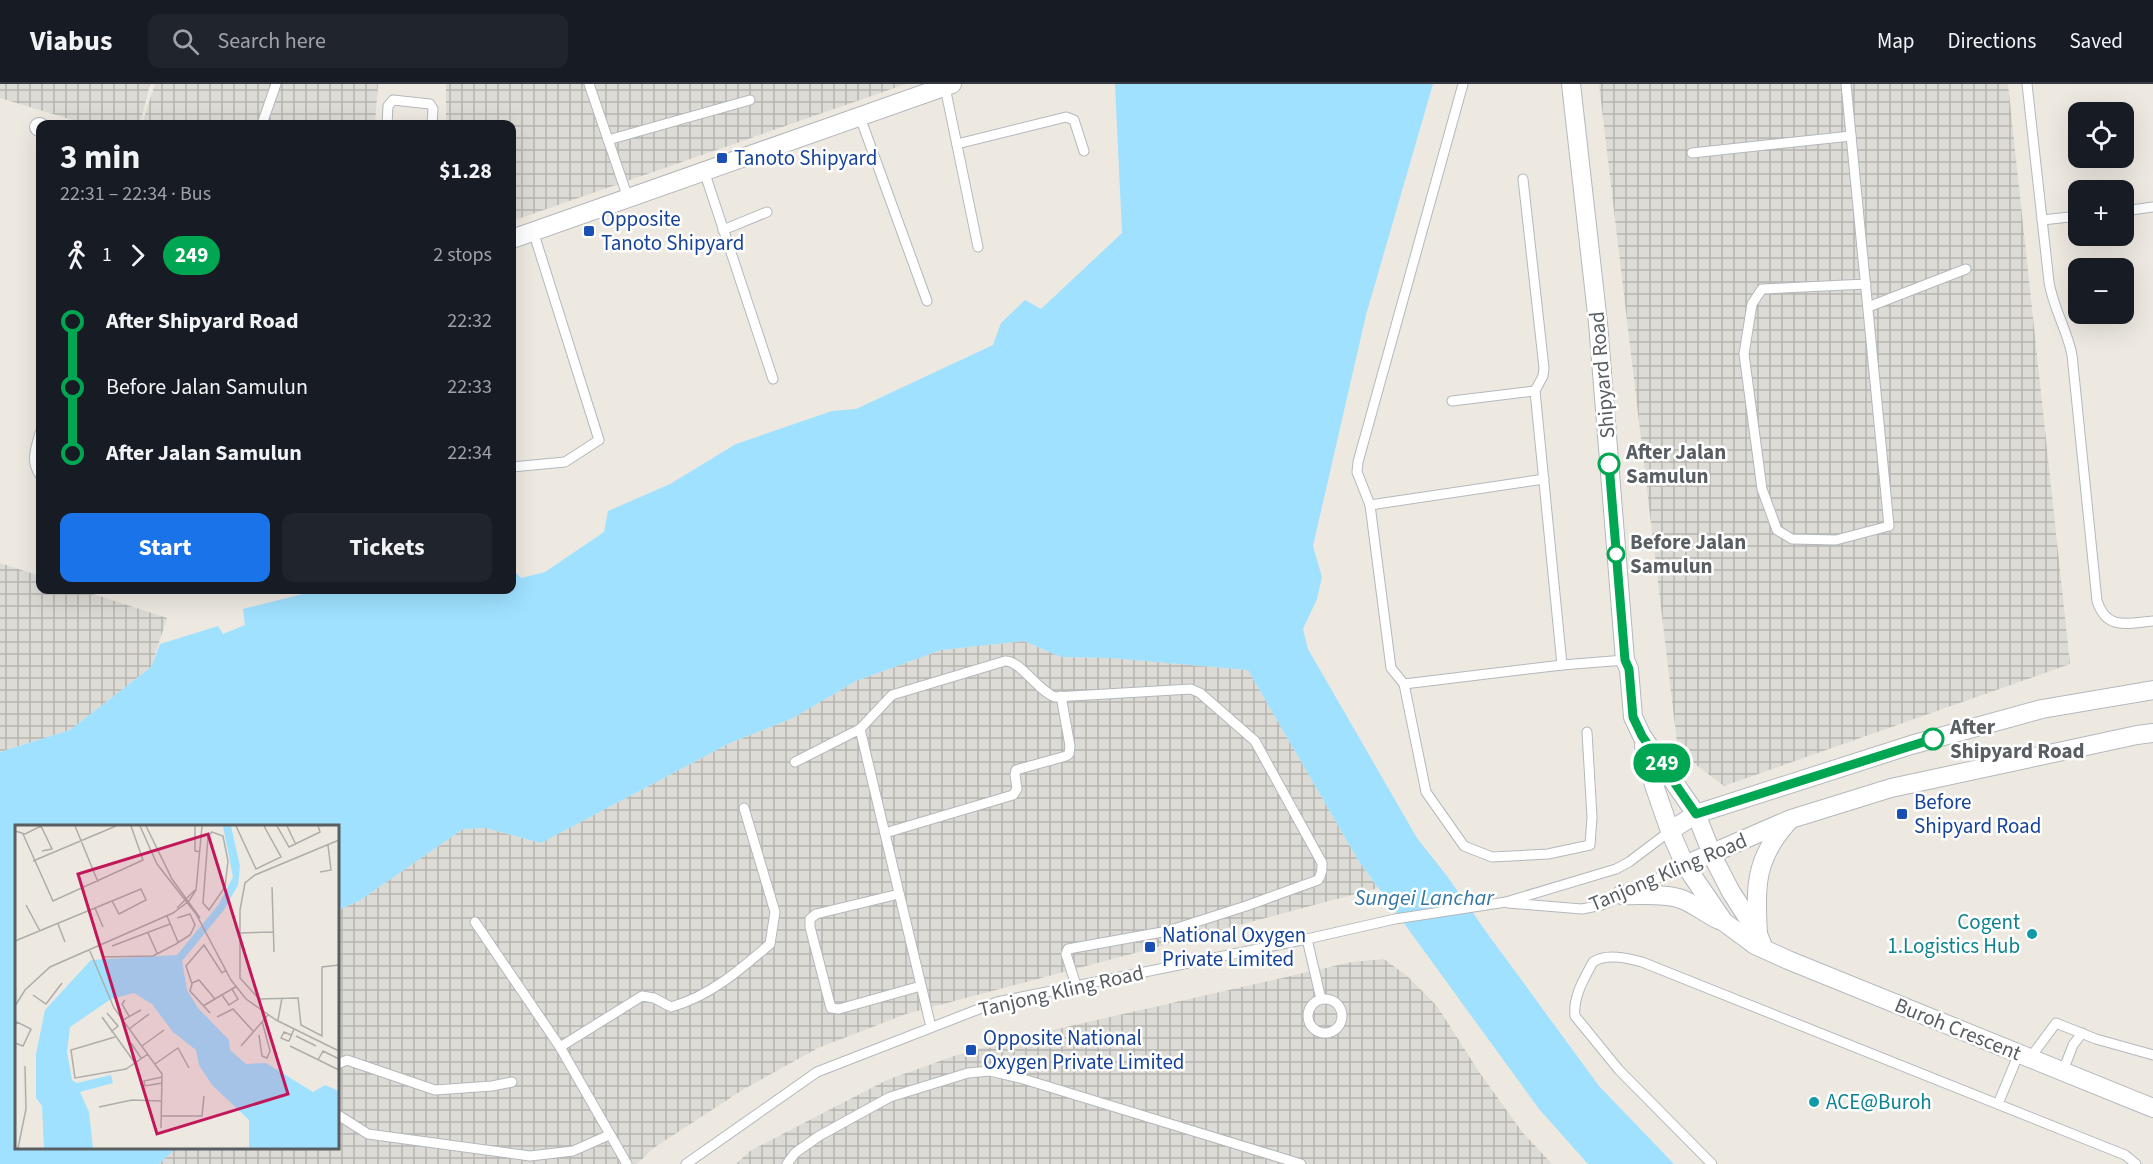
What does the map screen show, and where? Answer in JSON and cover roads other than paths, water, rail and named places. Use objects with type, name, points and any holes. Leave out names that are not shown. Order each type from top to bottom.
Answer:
[{"type":"street","name":"Shipyard Road","points":[[1571,84],[1598,323],[1625,660],[1629,669],[1633,717],[1642,736],[1696,814],[1711,853]]},
{"type":"street","points":[[516,237],[949,85]]},
{"type":"street","name":"Tanjong Kling Road","points":[[1670,831],[1696,814],[1911,745],[2042,709],[2153,690]]},
{"type":"street","name":"Tanjong Kling Road","points":[[1685,865],[1791,819],[1891,788],[2153,733]]},
{"type":"street","name":"Shipyard Road","points":[[1642,736],[1654,784],[1670,831],[1685,865]]},
{"type":"street","name":"Tanjong Kling Road","points":[[1761,941],[1757,889],[1760,865],[1769,845],[1791,819]]},
{"type":"street","points":[[1711,853],[1731,892],[1761,941]]},
{"type":"street","name":"Buroh Crescent","points":[[1685,865],[1724,922],[1755,945],[1761,941],[1863,991],[2147,1105]]},
{"type":"street","points":[[1621,895],[1678,898],[1724,922]]},
{"type":"street","points":[[2147,1105],[2153,1117]]},
{"type":"lane","points":[[263,120],[276,84]]},
{"type":"lane","points":[[589,84],[628,198]]},
{"type":"lane","points":[[1463,84],[1358,462],[1357,472],[1370,505],[1391,668],[1404,684],[1426,792],[1464,846],[1492,857],[1548,854],[1590,845],[1592,817],[1587,732]]},
{"type":"lane","points":[[1846,84],[1866,284],[1889,526],[1836,540],[1792,539],[1777,530],[1762,489],[1744,354],[1752,304],[1762,289],[1866,284]]},
{"type":"lane","points":[[2027,84],[2052,298],[2068,334],[2072,355],[2097,601],[2100,612],[2106,618],[2116,622],[2153,621]]},
{"type":"lane","points":[[949,85],[957,144],[978,247]]},
{"type":"lane","points":[[387,120],[388,106],[393,100],[430,104],[433,109],[432,120]]},
{"type":"lane","points":[[608,140],[750,100]]},
{"type":"lane","points":[[860,117],[927,301]]},
{"type":"lane","points":[[957,144],[1066,117],[1074,120],[1084,151]]},
{"type":"lane","points":[[1692,153],[1851,136]]},
{"type":"lane","points":[[704,171],[773,379]]},
{"type":"lane","points":[[1523,179],[1544,368],[1543,376],[1535,391],[1562,664]]},
{"type":"lane","points":[[2134,209],[2153,207]]},
{"type":"lane","points":[[723,230],[767,212]]},
{"type":"lane","points":[[2042,220],[2068,217]]},
{"type":"lane","points":[[516,467],[565,462],[599,440],[533,231]]},
{"type":"lane","points":[[1868,307],[1966,269]]},
{"type":"lane","points":[[1452,401],[1535,391]]},
{"type":"lane","points":[[36,446],[34,452],[36,469]]},
{"type":"lane","points":[[1370,505],[1544,479]]},
{"type":"lane","points":[[1404,684],[1562,664],[1625,660]]},
{"type":"lane","points":[[795,762],[860,729],[892,695],[1005,661],[1014,662],[1044,692],[1055,697],[1191,689],[1200,693],[1255,741],[1322,863],[1323,872],[1318,880],[1168,931],[1068,949],[1066,954],[1076,985]]},
{"type":"lane","points":[[885,833],[1013,795],[1017,789],[1016,770],[1069,754],[1070,746],[1061,696]]},
{"type":"lane","points":[[860,729],[931,1028]]},
{"type":"lane","points":[[560,1047],[642,996],[654,998],[671,1007],[685,1003],[727,980],[770,944],[775,912],[744,808]]},
{"type":"lane","name":"Tanjong Kling Road","points":[[686,1164],[818,1072],[996,1002],[1395,919],[1506,902],[1616,869],[1670,831]]},
{"type":"lane","name":"Tanjong Kling Road","points":[[1506,902],[1582,909],[1602,905],[1685,865]]},
{"type":"lane","points":[[899,894],[816,914],[810,919],[810,927],[831,1008],[838,1009],[921,986]]},
{"type":"lane","points":[[475,922],[560,1047],[627,1164]]},
{"type":"lane","points":[[1307,939],[1322,999]]},
{"type":"lane","points":[[1712,1164],[1619,1070],[1575,1016],[1574,1006],[1577,995],[1593,962],[1598,958],[1630,959],[1642,962],[2125,1155],[2136,1164]]},
{"type":"lane","points":[[1998,1104],[2025,1055],[2056,1023],[2153,1055]]},
{"type":"lane","points":[[2063,1071],[2073,1045],[2082,1033]]},
{"type":"lane","points":[[339,1064],[347,1060],[435,1090],[492,1086],[512,1082]]},
{"type":"lane","points":[[787,1164],[795,1153],[819,1136],[890,1097],[968,1073],[990,1071],[1020,1078],[1301,1164]]},
{"type":"lane","points":[[339,1116],[368,1134],[530,1156],[573,1151],[609,1135]]},
{"type":"water","name":"Sungei Lanchar","points":[[1115,84],[1433,84],[1366,315],[1313,546],[1322,577],[1317,599],[1303,629],[1308,649],[1417,838],[1599,1086],[1674,1164],[1588,1164],[1539,1109],[1358,860],[1248,670],[1110,658],[1061,657],[1024,641],[941,650],[856,681],[793,718],[730,743],[541,843],[486,828],[463,829],[359,901],[339,910],[339,825],[15,825],[15,1149],[175,1149],[159,1164],[0,1164],[0,752],[70,730],[151,667],[160,644],[218,626],[223,634],[245,625],[243,609],[303,594],[516,594],[516,573],[521,578],[545,572],[604,532],[608,511],[670,484],[736,444],[832,411],[856,409],[993,345],[1001,323],[1025,300],[1041,309],[1122,233]]},
{"type":"place","name":"Tanoto Shipyard","points":[[722,158]]},
{"type":"place","name":"Opposite Tanoto Shipyard","points":[[589,231]]},
{"type":"place","name":"After Jalan Samulun","points":[[1609,464]]},
{"type":"place","name":"Before Jalan Samulun","points":[[1616,554]]},
{"type":"place","name":"After Shipyard Road","points":[[1933,739]]},
{"type":"place","name":"Before Shipyard Road","points":[[1902,814]]},
{"type":"place","name":"Cogent 1.Logistics Hub","points":[[2032,934]]},
{"type":"place","name":"National Oxygen Private Limited","points":[[1150,947]]},
{"type":"place","name":"Opposite National Oxygen Private Limited","points":[[971,1050]]},
{"type":"place","name":"ACE@Buroh","points":[[1814,1102]]}]
